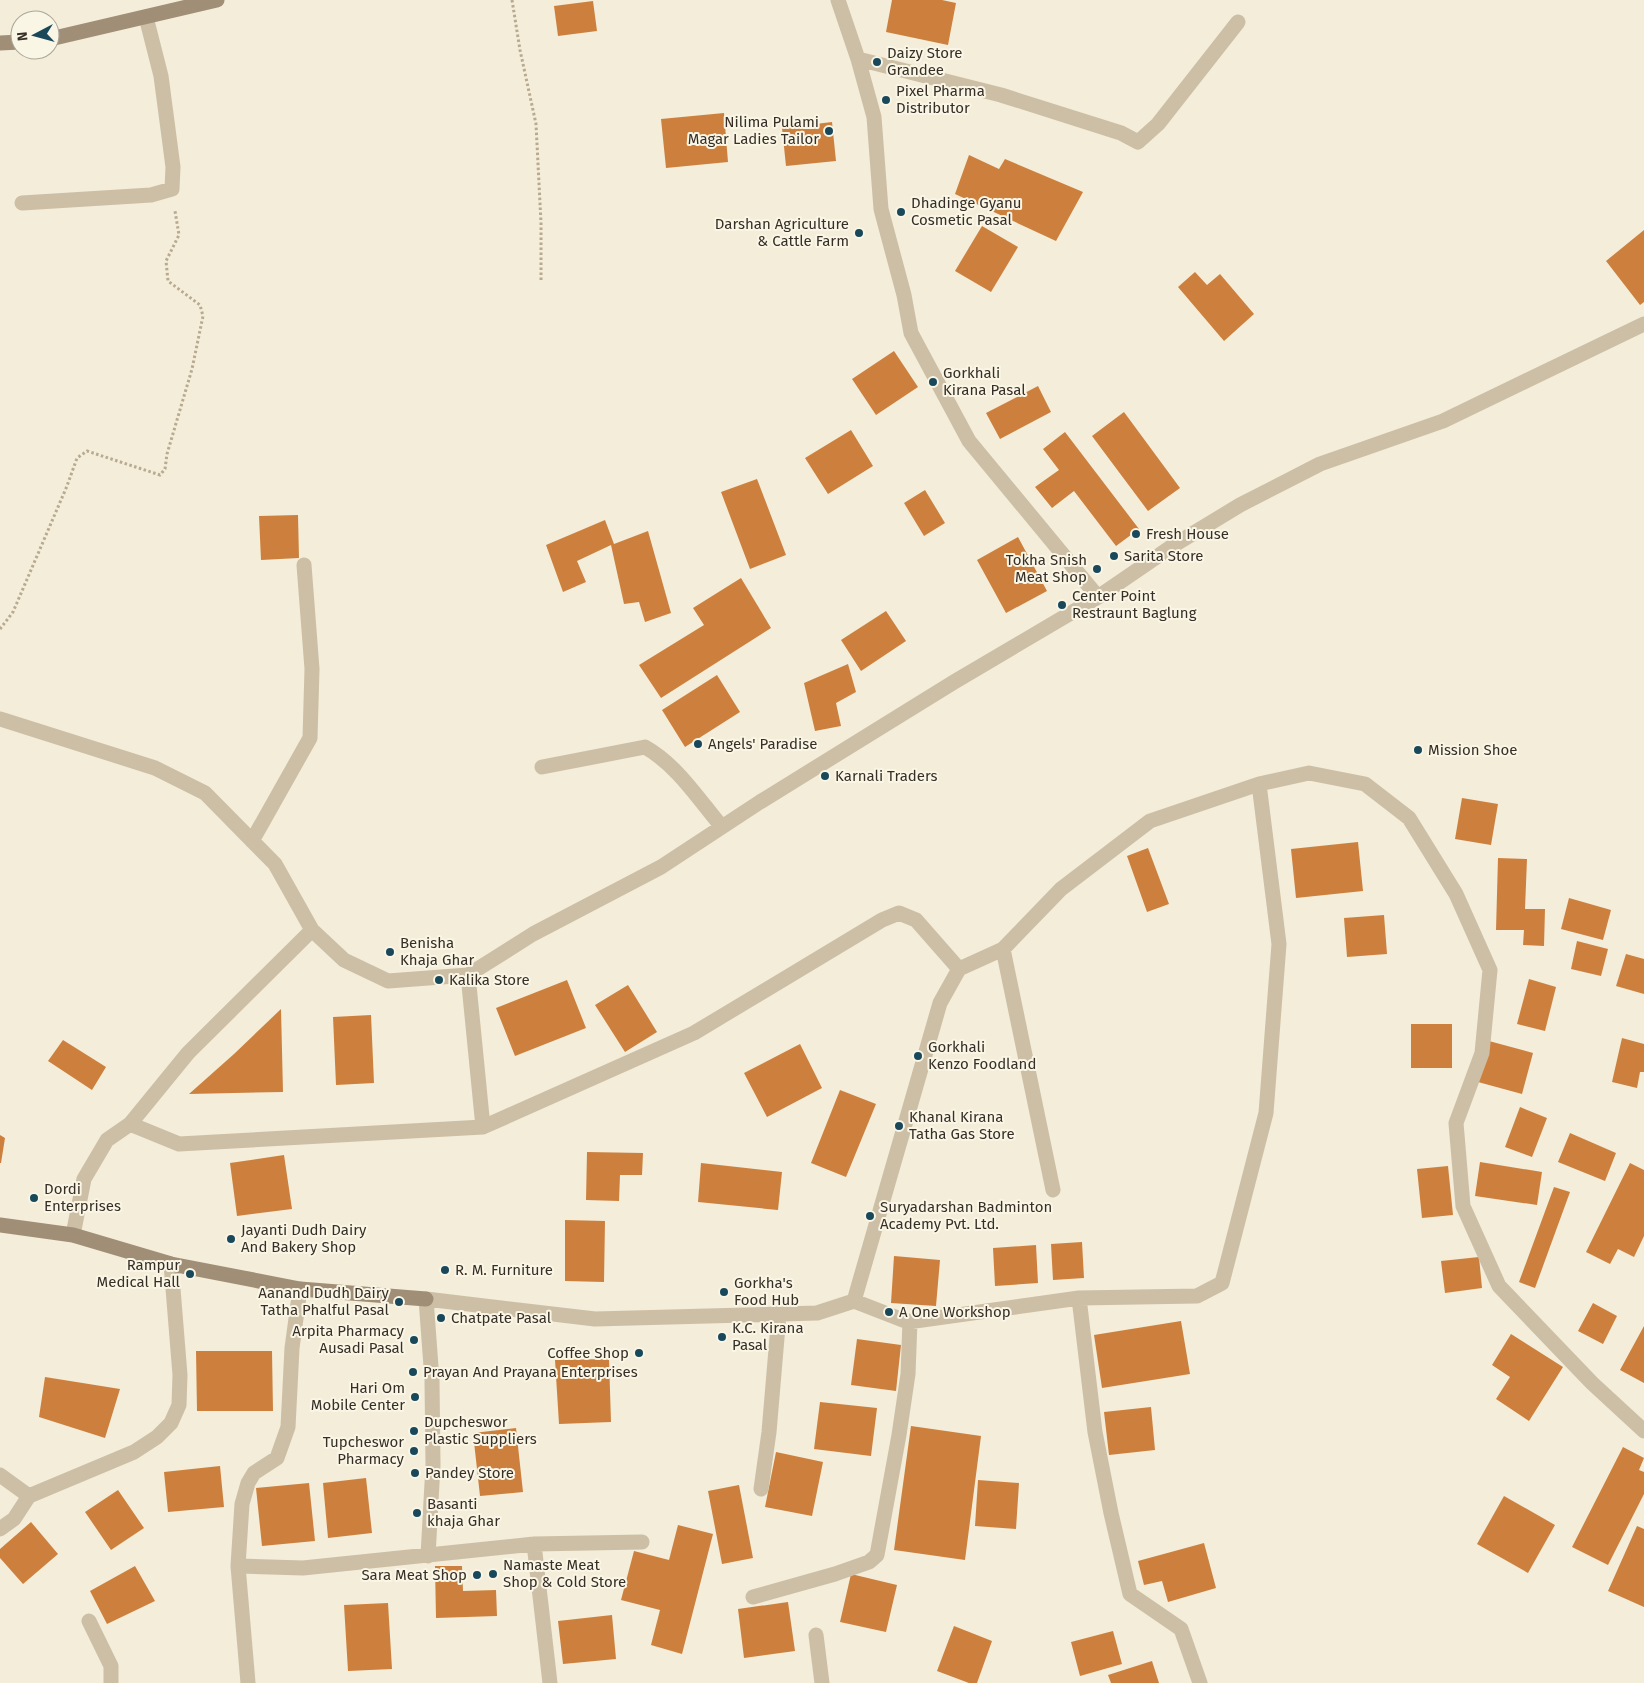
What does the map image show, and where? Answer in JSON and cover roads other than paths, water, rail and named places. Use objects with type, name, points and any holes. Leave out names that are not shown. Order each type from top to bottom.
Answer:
[{"type":"street","points":[[60,36],[217,0]]},
{"type":"street","points":[[838,0],[858,59],[874,117],[882,209],[904,295],[911,333],[969,441],[1098,597]]},
{"type":"street","points":[[22,203],[151,195],[172,189],[173,167],[161,76],[146,16]]},
{"type":"street","points":[[858,59],[1001,95],[1121,133],[1138,142],[1158,124],[1238,22]]},
{"type":"street","points":[[0,719],[155,768],[205,793],[275,864],[312,930],[344,960],[388,982],[468,975],[533,934],[661,867],[954,682],[1098,597],[1174,545],[1232,510],[1320,464],[1443,421],[1644,324]]},
{"type":"street","points":[[252,841],[310,738],[312,669],[304,565]]},
{"type":"street","points":[[542,767],[646,747],[660,756],[722,828]]},
{"type":"street","points":[[854,1301],[940,1004],[959,969],[1003,949],[1061,889],[1150,821],[1259,784],[1309,773],[1365,784],[1409,818],[1456,894],[1490,970],[1482,1053],[1456,1123],[1462,1206],[1499,1286],[1592,1383],[1644,1431]]},
{"type":"street","points":[[0,1224],[73,1234],[171,1264],[300,1289],[426,1299],[595,1319],[817,1313],[854,1301],[908,1322],[1079,1298],[1198,1296],[1222,1283],[1266,1113],[1279,944],[1259,784]]},
{"type":"street","points":[[130,1124],[179,1144],[483,1127],[694,1033],[882,920],[899,913],[916,920],[959,969]]},
{"type":"street","points":[[73,1234],[84,1179],[107,1140],[130,1124],[188,1052],[312,930]]},
{"type":"street","points":[[1003,949],[1053,1190]]},
{"type":"street","points":[[468,975],[483,1127]]},
{"type":"street","points":[[0,1528],[14,1519],[29,1496],[134,1452],[157,1436],[171,1423],[179,1405],[180,1375],[171,1264]]},
{"type":"street","points":[[248,1683],[238,1566],[242,1504],[248,1483],[254,1473],[277,1458],[288,1428],[292,1348],[300,1289]]},
{"type":"street","points":[[1079,1298],[1095,1432],[1130,1594],[1181,1629],[1200,1683]]},
{"type":"street","points":[[426,1299],[432,1380],[433,1465],[428,1556]]},
{"type":"street","points":[[761,1489],[769,1432],[779,1314]]},
{"type":"street","points":[[754,1597],[834,1574],[868,1562],[877,1555],[908,1374],[910,1321]]},
{"type":"street","points":[[0,1475],[29,1496]]},
{"type":"street","points":[[238,1566],[303,1568],[534,1544],[642,1542]]},
{"type":"street","points":[[534,1544],[550,1683]]},
{"type":"street","points":[[89,1621],[111,1666],[111,1683]]},
{"type":"street","points":[[816,1635],[822,1683]]},
{"type":"place","name":"Daizy Store Grandee","points":[[877,62]]},
{"type":"place","name":"Pixel Pharma Distributor","points":[[886,100]]},
{"type":"place","name":"Nilima Pulami Magar Ladies Tailor","points":[[829,131]]},
{"type":"place","name":"Dhadinge Gyanu Cosmetic Pasal","points":[[901,212]]},
{"type":"place","name":"Darshan Agriculture & Cattle Farm","points":[[859,233]]},
{"type":"place","name":"Gorkhali Kirana Pasal","points":[[933,382]]},
{"type":"place","name":"Fresh House","points":[[1136,534]]},
{"type":"place","name":"Sarita Store","points":[[1114,556]]},
{"type":"place","name":"Tokha Snish Meat Shop","points":[[1097,569]]},
{"type":"place","name":"Center Point Restraunt Baglung","points":[[1062,605]]},
{"type":"place","name":"Angels' Paradise","points":[[698,744]]},
{"type":"place","name":"Mission Shoe","points":[[1418,750]]},
{"type":"place","name":"Karnali Traders","points":[[825,776]]},
{"type":"place","name":"Benisha Khaja Ghar","points":[[390,952]]},
{"type":"place","name":"Kalika Store","points":[[439,980]]},
{"type":"place","name":"Gorkhali Kenzo Foodland","points":[[918,1056]]},
{"type":"place","name":"Khanal Kirana Tatha Gas Store","points":[[899,1126]]},
{"type":"place","name":"Dordi Enterprises","points":[[34,1198]]},
{"type":"place","name":"Suryadarshan Badminton Academy Pvt. Ltd.","points":[[870,1216]]},
{"type":"place","name":"Jayanti Dudh Dairy And Bakery Shop","points":[[231,1239]]},
{"type":"place","name":"R. M. Furniture","points":[[445,1270]]},
{"type":"place","name":"Rampur Medical Hall","points":[[190,1274]]},
{"type":"place","name":"Gorkha's Food Hub","points":[[724,1292]]},
{"type":"place","name":"Aanand Dudh Dairy Tatha Phalful Pasal","points":[[399,1302]]},
{"type":"place","name":"A One Workshop","points":[[889,1312]]},
{"type":"place","name":"Chatpate Pasal","points":[[441,1318]]},
{"type":"place","name":"K.C. Kirana Pasal","points":[[722,1337]]},
{"type":"place","name":"Arpita Pharmacy Ausadi Pasal","points":[[414,1340]]},
{"type":"place","name":"Coffee Shop","points":[[639,1353]]},
{"type":"place","name":"Prayan And Prayana Enterprises","points":[[413,1372]]},
{"type":"place","name":"Hari Om Mobile Center","points":[[415,1397]]},
{"type":"place","name":"Dupcheswor Plastic Suppliers","points":[[414,1431]]},
{"type":"place","name":"Tupcheswor Pharmacy","points":[[414,1451]]},
{"type":"place","name":"Pandey Store","points":[[415,1473]]},
{"type":"place","name":"Basanti khaja Ghar","points":[[417,1513]]},
{"type":"place","name":"Namaste Meat Shop & Cold Store","points":[[493,1574]]},
{"type":"place","name":"Sara Meat Shop","points":[[477,1575]]}]
